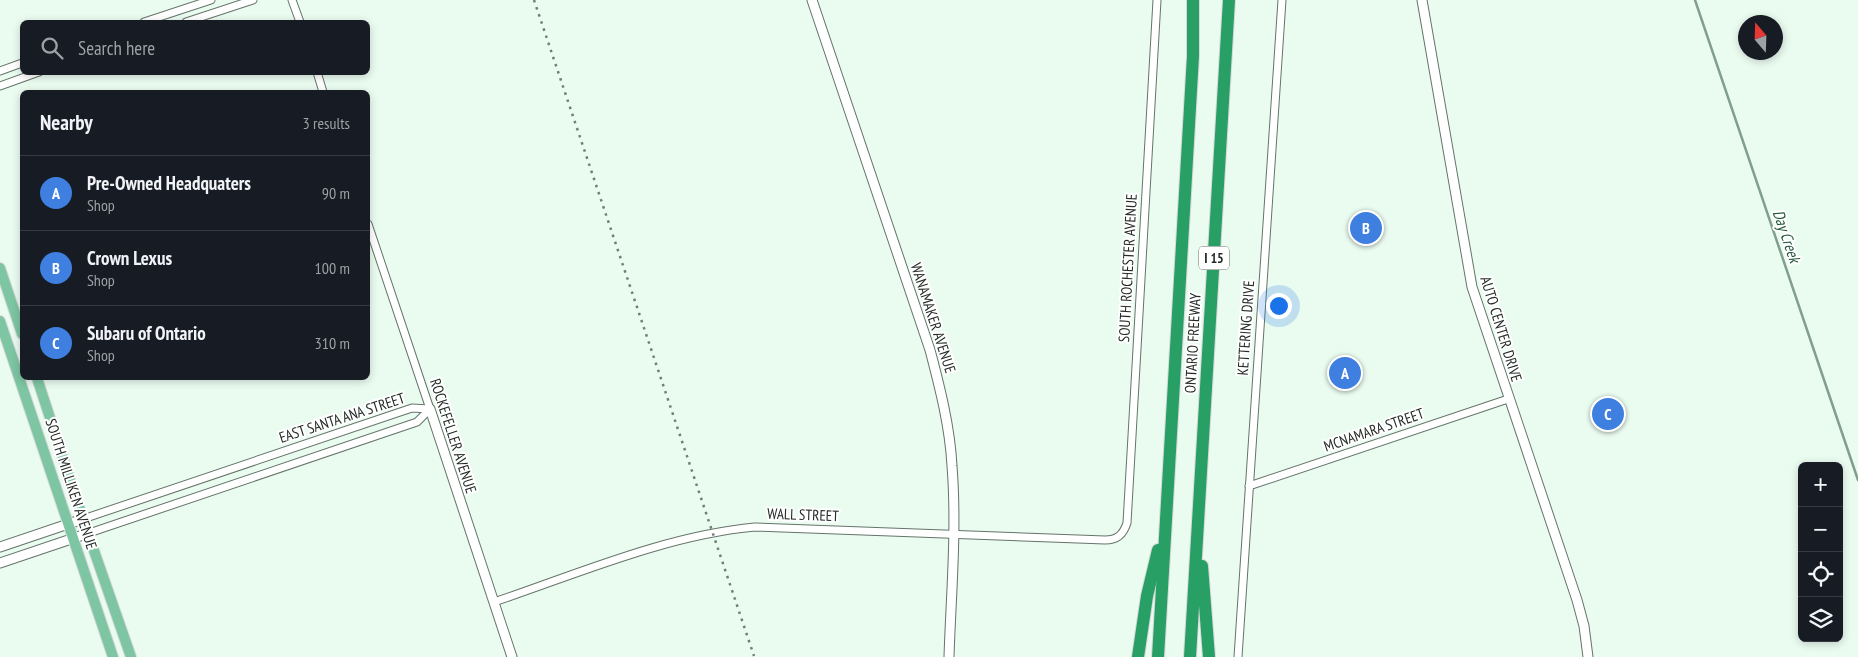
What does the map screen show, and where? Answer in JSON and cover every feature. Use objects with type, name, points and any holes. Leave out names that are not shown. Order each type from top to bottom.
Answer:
[{"type":"highway","name":"ONTARIO FREEWAY","points":[[1158,657],[1193,56],[1193,0]]},
{"type":"highway","name":"ONTARIO FREEWAY","points":[[1190,657],[1230,0]]},
{"type":"highway","points":[[1138,657],[1148,596],[1166,513]]},
{"type":"highway","points":[[1199,516],[1209,657]]},
{"type":"main road","points":[[0,268],[20,328]]},
{"type":"main road","name":"SOUTH MILLIKEN AVENUE","points":[[0,321],[113,657]]},
{"type":"main road","name":"SOUTH MILLIKEN AVENUE","points":[[38,380],[131,657]]},
{"type":"street","points":[[150,20],[211,0]]},
{"type":"street","points":[[192,20],[253,0]]},
{"type":"street","points":[[292,0],[299,20]]},
{"type":"street","name":"WANAMAKER AVENUE","points":[[812,0],[930,350],[940,387],[952,464],[954,534],[949,657]]},
{"type":"street","name":"SOUTH ROCHESTER AVENUE","points":[[1121,536],[1127,523],[1157,0]]},
{"type":"street","name":"KETTERING DRIVE","points":[[1238,657],[1282,0]]},
{"type":"street","name":"AUTO CENTER DRIVE","points":[[1422,0],[1470,279],[1481,319],[1577,600],[1584,626],[1588,657]]},
{"type":"street","points":[[0,71],[20,64]]},
{"type":"street","points":[[0,86],[31,75]]},
{"type":"street","points":[[318,75],[322,90]]},
{"type":"street","name":"ROCKEFELLER AVENUE","points":[[370,230],[512,657]]},
{"type":"street","name":"MCNAMARA STREET","points":[[1249,486],[1508,399]]},
{"type":"street","name":"EAST SANTA ANA STREET","points":[[0,547],[412,408],[430,409]]},
{"type":"street","name":"EAST SANTA ANA STREET","points":[[0,563],[417,422],[430,409]]},
{"type":"street","name":"WALL STREET","points":[[494,602],[666,544],[732,529],[755,527],[1105,540],[1113,540],[1121,536]]},
{"type":"waterway","name":"Day Creek","points":[[1695,0],[1858,480]]},
{"type":"railway","points":[[534,0],[754,656]]},
{"type":"place","name":"Crown Lexus","points":[[1366,228]]},
{"type":"place","name":"Pre-Owned Headquaters","points":[[1345,373]]},
{"type":"place","name":"Subaru of Ontario","points":[[1608,414]]}]
